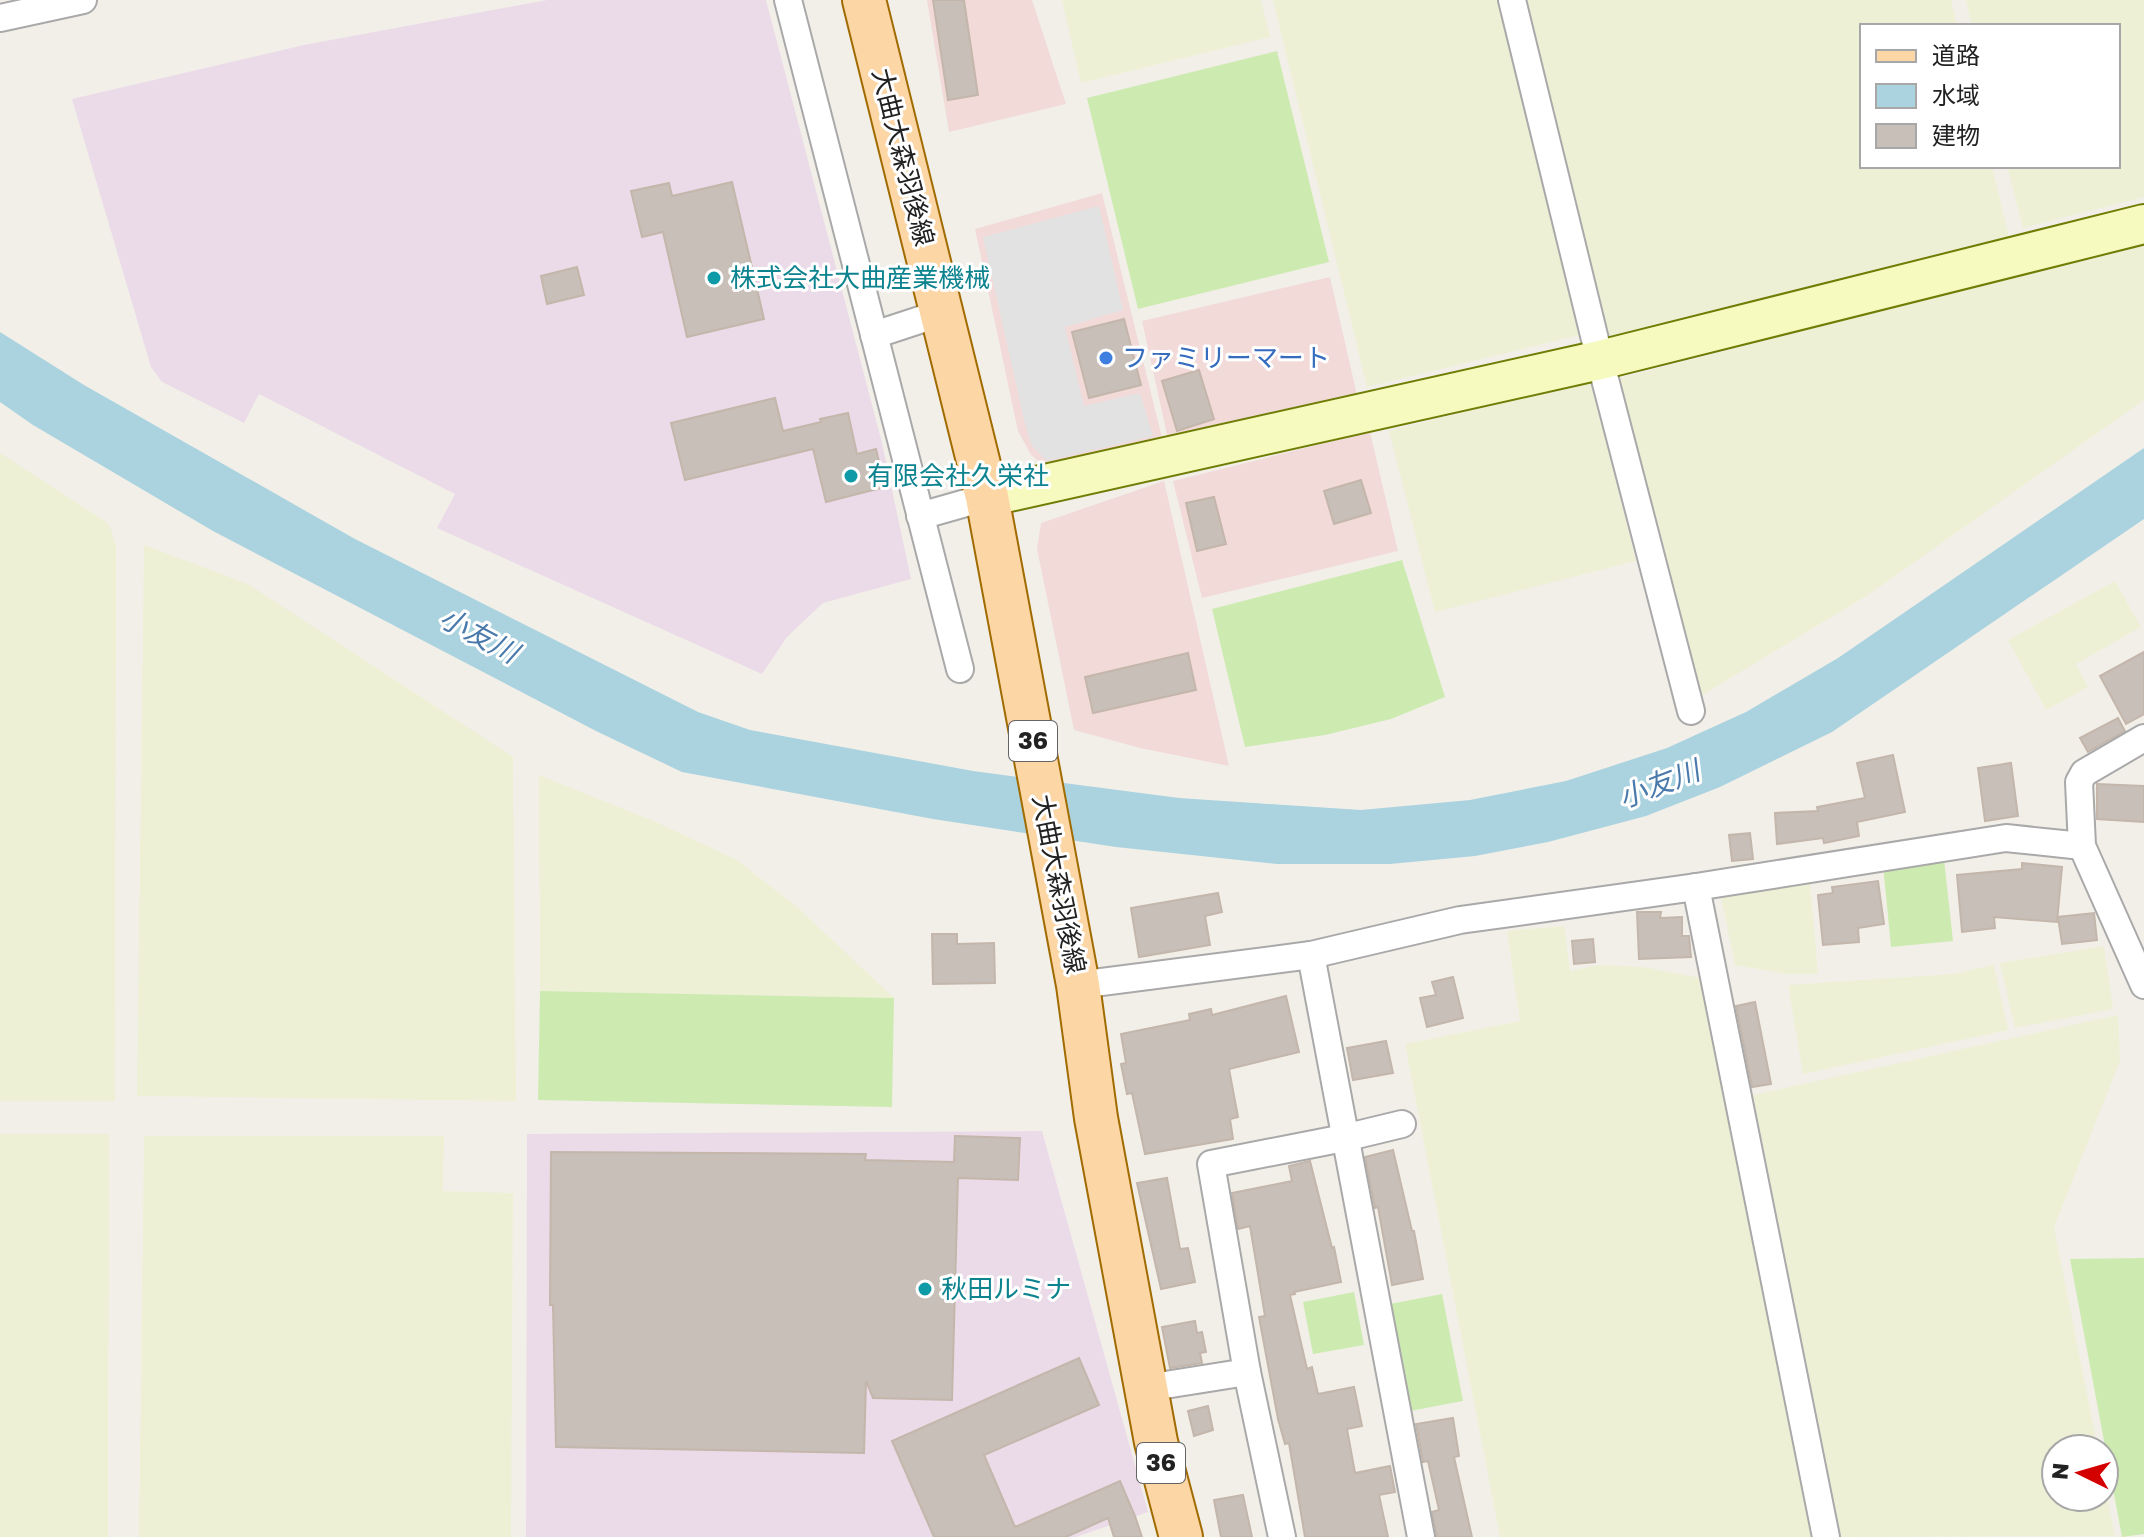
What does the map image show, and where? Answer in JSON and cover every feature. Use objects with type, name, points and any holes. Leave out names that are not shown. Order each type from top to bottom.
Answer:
[{"type":"main road","name":"大曲大森羽後線","points":[[864,0],[987,497],[1078,985],[1096,1118],[1156,1442],[1181,1537]]},
{"type":"street","points":[[0,18],[83,0]]},
{"type":"street","points":[[788,0],[960,669]]},
{"type":"street","points":[[1512,0],[1600,360],[1691,711]]},
{"type":"street","points":[[920,516],[987,497],[1600,360],[2144,224]]},
{"type":"street","points":[[874,335],[941,313]]},
{"type":"street","points":[[2142,974],[2082,846],[2079,782],[2084,773],[2144,738]]},
{"type":"street","points":[[1078,985],[1311,955],[1460,920],[1696,887],[2006,838],[2082,846]]},
{"type":"street","points":[[1696,887],[1826,1537]]},
{"type":"street","points":[[1311,955],[1421,1537]]},
{"type":"street","points":[[1282,1537],[1247,1372],[1211,1164],[1402,1124]]},
{"type":"street","points":[[1146,1388],[1247,1372]]},
{"type":"shaded area","points":[[547,0],[766,0],[882,443],[911,579],[823,603],[787,637],[762,674],[437,528],[455,494],[259,394],[244,423],[162,382],[151,367],[72,99],[304,45]]},
{"type":"shaded area","points":[[927,0],[1032,0],[1066,104],[949,132]]},
{"type":"shaded area","points":[[1102,193],[1163,442],[1048,468],[1031,455],[1018,431],[975,229]]},
{"type":"shaded area","points":[[1099,206],[1123,310],[1065,327],[1084,406],[1140,393],[1153,436],[1047,461],[1032,446],[1025,424],[983,237]]},
{"type":"shaded area","points":[[1330,277],[1357,395],[1168,439],[1142,321]]},
{"type":"shaded area","points":[[1370,432],[1398,551],[1202,598],[1173,481]]},
{"type":"shaded area","points":[[1164,481],[1229,766],[1140,748],[1074,730],[1037,549],[1041,523]]},
{"type":"shaded area","points":[[1042,1131],[1148,1512],[1076,1537],[526,1537],[527,1134]]},
{"type":"green space","points":[[1062,0],[1261,0],[1270,37],[1081,83]]},
{"type":"green space","points":[[1273,0],[1499,0],[1580,335],[1367,387]]},
{"type":"green space","points":[[1524,0],[1951,0],[1957,24],[1860,24],[1860,168],[1992,168],[2010,241],[1609,341]]},
{"type":"green space","points":[[1966,0],[2144,0],[2144,197],[2023,228],[2008,168],[2120,168],[2120,24],[1972,24]]},
{"type":"green space","points":[[1277,51],[1329,262],[1138,309],[1087,98]]},
{"type":"green space","points":[[2144,242],[2144,400],[1868,595],[1699,697],[1617,379]]},
{"type":"green space","points":[[1590,380],[1636,561],[1435,612],[1389,431]]},
{"type":"green space","points":[[0,453],[105,521],[116,546],[115,1101],[0,1101]]},
{"type":"green space","points":[[144,545],[248,584],[513,757],[516,1101],[137,1096]]},
{"type":"green space","points":[[1402,560],[1445,697],[1391,719],[1325,735],[1245,747],[1212,609]]},
{"type":"green space","points":[[2115,581],[2141,627],[2076,664],[2088,687],[2046,710],[2008,640]]},
{"type":"green space","points":[[539,775],[656,822],[737,860],[797,907],[894,998],[540,991]]},
{"type":"green space","points":[[1944,859],[1953,941],[1891,947],[1883,865]]},
{"type":"green space","points":[[1810,881],[1818,974],[1787,974],[1735,965],[1721,897]]},
{"type":"green space","points":[[1564,926],[1570,971],[1599,965],[1643,967],[1701,978],[1709,984],[1815,1537],[1500,1537],[1405,1044],[1520,1021],[1507,931]]},
{"type":"green space","points":[[2104,946],[2113,1009],[2015,1028],[2000,963]]},
{"type":"green space","points":[[1994,965],[2008,1030],[1803,1074],[1788,985],[1953,974]]},
{"type":"green space","points":[[540,991],[894,998],[892,1107],[538,1100]]},
{"type":"green space","points":[[2118,1015],[2120,1061],[2054,1227],[2095,1433],[2040,1433],[2040,1513],[2110,1513],[2115,1536],[1839,1537],[1753,1095]]},
{"type":"green space","points":[[0,1134],[109,1134],[108,1537],[0,1537]]},
{"type":"green space","points":[[144,1136],[444,1136],[443,1191],[513,1193],[511,1537],[139,1537]]},
{"type":"green space","points":[[2144,1258],[2144,1534],[2122,1537],[2118,1513],[2120,1513],[2120,1433],[2103,1433],[2070,1259]]},
{"type":"green space","points":[[1354,1292],[1364,1345],[1313,1354],[1303,1302]]},
{"type":"green space","points":[[1442,1294],[1463,1401],[1410,1411],[1390,1304]]},
{"type":"water","name":"小友川","points":[[0,332],[84,385],[355,539],[698,712],[750,730],[973,771],[1179,798],[1361,810],[1470,800],[1566,781],[1667,748],[1746,712],[1838,658],[2144,448],[2144,519],[1832,732],[1720,787],[1646,816],[1548,842],[1475,856],[1390,864],[1277,864],[1116,847],[933,819],[682,772],[596,731],[213,531],[33,425],[0,402]]},
{"type":"building","points":[[933,0],[964,0],[978,95],[948,100]]},
{"type":"building","name":"株式会社大曲産業機械","points":[[732,182],[764,319],[687,337],[663,232],[642,237],[631,191],[669,183],[672,196]]},
{"type":"building","points":[[577,267],[584,295],[547,304],[541,276]]},
{"type":"building","name":"ファミリーマート","points":[[1124,319],[1141,385],[1089,398],[1072,332]]},
{"type":"building","points":[[1199,370],[1214,419],[1177,431],[1162,381]]},
{"type":"building","points":[[775,398],[783,431],[848,413],[857,454],[876,449],[885,487],[826,502],[813,449],[685,480],[671,423]]},
{"type":"building","points":[[1361,480],[1371,513],[1334,524],[1324,491]]},
{"type":"building","points":[[1214,497],[1226,544],[1197,551],[1186,503]]},
{"type":"building","points":[[2144,652],[2144,714],[2126,724],[2100,676]]},
{"type":"building","points":[[1188,653],[1196,690],[1093,713],[1085,677]]},
{"type":"building","points":[[2118,718],[2125,731],[2088,752],[2080,738]]},
{"type":"building","points":[[1893,755],[1905,812],[1857,822],[1859,836],[1824,843],[1823,838],[1777,844],[1775,813],[1818,811],[1817,807],[1865,798],[1857,763]]},
{"type":"building","points":[[2011,763],[2018,816],[1985,821],[1978,768]]},
{"type":"building","points":[[2097,784],[2144,786],[2144,822],[2097,819]]},
{"type":"building","points":[[1750,833],[1753,859],[1732,861],[1729,835]]},
{"type":"building","points":[[2022,863],[2062,867],[2057,922],[1994,917],[1995,928],[1962,932],[1957,875],[2022,869]]},
{"type":"building","points":[[1878,881],[1884,924],[1858,928],[1859,942],[1823,945],[1818,895],[1833,893],[1832,887]]},
{"type":"building","points":[[1218,893],[1222,912],[1205,916],[1210,945],[1139,957],[1131,908]]},
{"type":"building","points":[[1637,912],[1661,912],[1660,918],[1682,917],[1682,936],[1689,936],[1691,957],[1639,959]]},
{"type":"building","points":[[2094,913],[2097,940],[2062,944],[2058,917]]},
{"type":"building","points":[[932,934],[957,934],[957,944],[994,943],[995,983],[933,984]]},
{"type":"building","points":[[1593,939],[1595,962],[1574,964],[1572,941]]},
{"type":"building","points":[[1453,977],[1463,1018],[1427,1027],[1420,998],[1436,995],[1432,982]]},
{"type":"building","points":[[1286,996],[1299,1052],[1229,1069],[1238,1117],[1230,1119],[1233,1139],[1145,1154],[1132,1093],[1127,1094],[1121,1064],[1126,1063],[1121,1034],[1190,1020],[1189,1014],[1211,1009],[1212,1015]]},
{"type":"building","points":[[1755,1002],[1771,1084],[1752,1087],[1736,1006]]},
{"type":"building","points":[[1386,1041],[1393,1073],[1353,1080],[1347,1048]]},
{"type":"building","points":[[955,1136],[1020,1138],[1018,1180],[958,1178],[952,1400],[873,1398],[866,1381],[864,1453],[556,1447],[553,1305],[550,1305],[551,1152],[866,1154],[865,1160],[954,1162]]},
{"type":"building","points":[[1393,1150],[1423,1279],[1392,1285],[1378,1207],[1375,1208],[1365,1157]]},
{"type":"building","points":[[1310,1161],[1341,1282],[1290,1295],[1307,1369],[1312,1367],[1318,1394],[1354,1387],[1362,1426],[1347,1429],[1355,1473],[1390,1466],[1395,1492],[1379,1495],[1388,1537],[1305,1537],[1289,1443],[1285,1444],[1278,1419],[1259,1317],[1265,1316],[1250,1226],[1238,1229],[1232,1193],[1292,1181],[1289,1166]]},
{"type":"building","points":[[1167,1178],[1180,1249],[1188,1248],[1195,1282],[1161,1289],[1137,1183]]},
{"type":"building","points":[[1195,1321],[1197,1333],[1202,1332],[1206,1352],[1200,1353],[1202,1363],[1170,1368],[1162,1327]]},
{"type":"building","points":[[1079,1358],[1099,1405],[984,1455],[1015,1527],[1120,1481],[1142,1537],[1114,1537],[1108,1518],[1066,1537],[934,1537],[892,1441]]},
{"type":"building","points":[[1208,1406],[1213,1430],[1194,1436],[1188,1411]]},
{"type":"building","points":[[1453,1418],[1459,1456],[1454,1457],[1472,1537],[1437,1537],[1432,1512],[1439,1510],[1428,1461],[1423,1462],[1416,1424]]},
{"type":"building","points":[[1243,1495],[1252,1537],[1221,1537],[1214,1500]]},
{"type":"place","name":"株式会社大曲産業機械","points":[[714,278]]},
{"type":"place","name":"ファミリーマート","points":[[1106,358]]},
{"type":"place","name":"有限会社久栄社","points":[[851,476]]},
{"type":"place","name":"秋田ルミナ","points":[[925,1289]]}]
